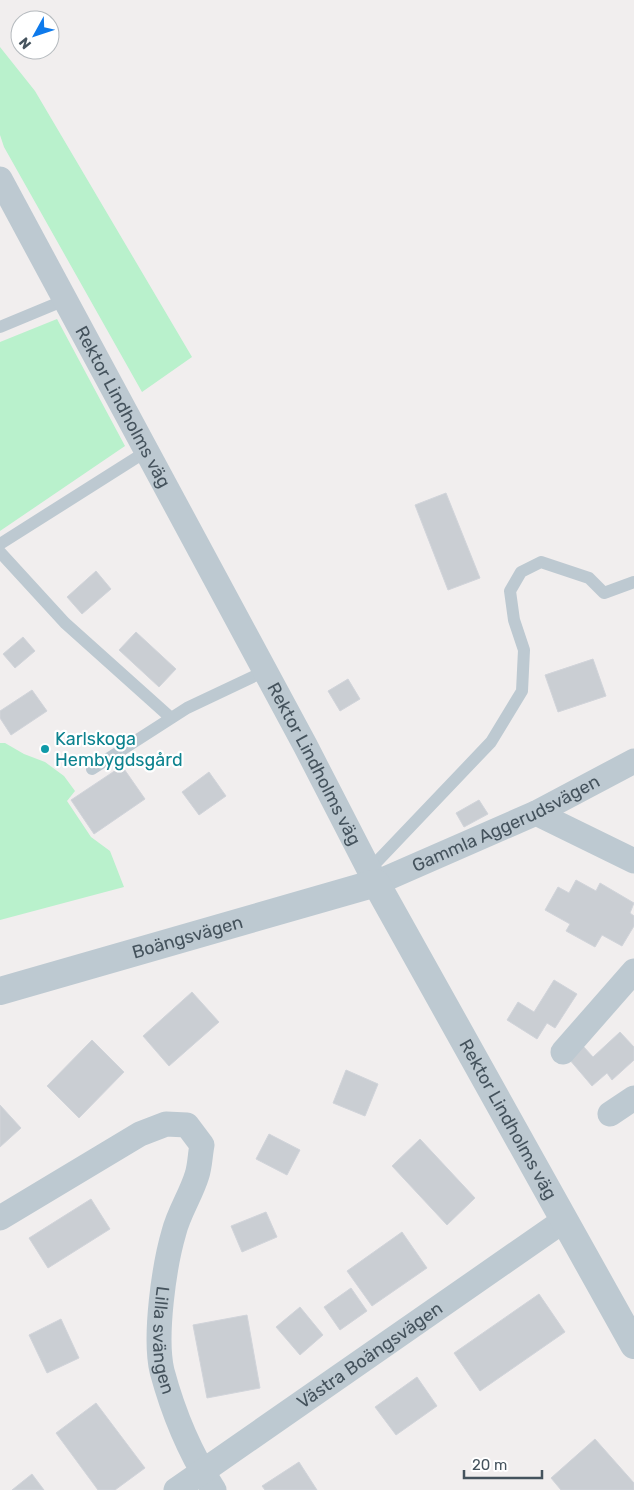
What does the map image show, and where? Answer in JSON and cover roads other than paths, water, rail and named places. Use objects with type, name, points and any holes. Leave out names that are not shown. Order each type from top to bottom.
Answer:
[{"type":"street","name":"Rektor Lindholms väg","points":[[0,179],[265,671],[373,876],[563,1221],[634,1345]]},
{"type":"street","name":"Gammla Aggerudsvägen","points":[[373,876],[536,813],[634,761]]},
{"type":"street","points":[[536,813],[634,861]]},
{"type":"street","name":"Boängsvägen","points":[[0,991],[373,876]]},
{"type":"street","points":[[563,1052],[634,972]]},
{"type":"street","points":[[610,1114],[634,1098]]},
{"type":"street","name":"Lilla svängen","points":[[0,1218],[140,1134],[166,1124],[188,1125],[202,1145],[198,1174],[176,1222],[166,1258],[160,1328],[162,1370],[179,1421],[208,1481]]},
{"type":"street","name":"Västra Boängsvägen","points":[[176,1490],[208,1481],[563,1221]]},
{"type":"lane","points":[[0,327],[65,300]]},
{"type":"lane","points":[[0,544],[146,451]]},
{"type":"lane","points":[[0,552],[65,623],[171,718]]},
{"type":"lane","points":[[373,876],[491,742],[522,692],[524,650],[514,620],[510,590],[521,572],[541,562],[589,578],[604,593],[634,582]]},
{"type":"lane","points":[[92,770],[186,708],[265,671]]},
{"type":"place","name":"Karlskoga Hembygdsgård","points":[[45,749]]}]
